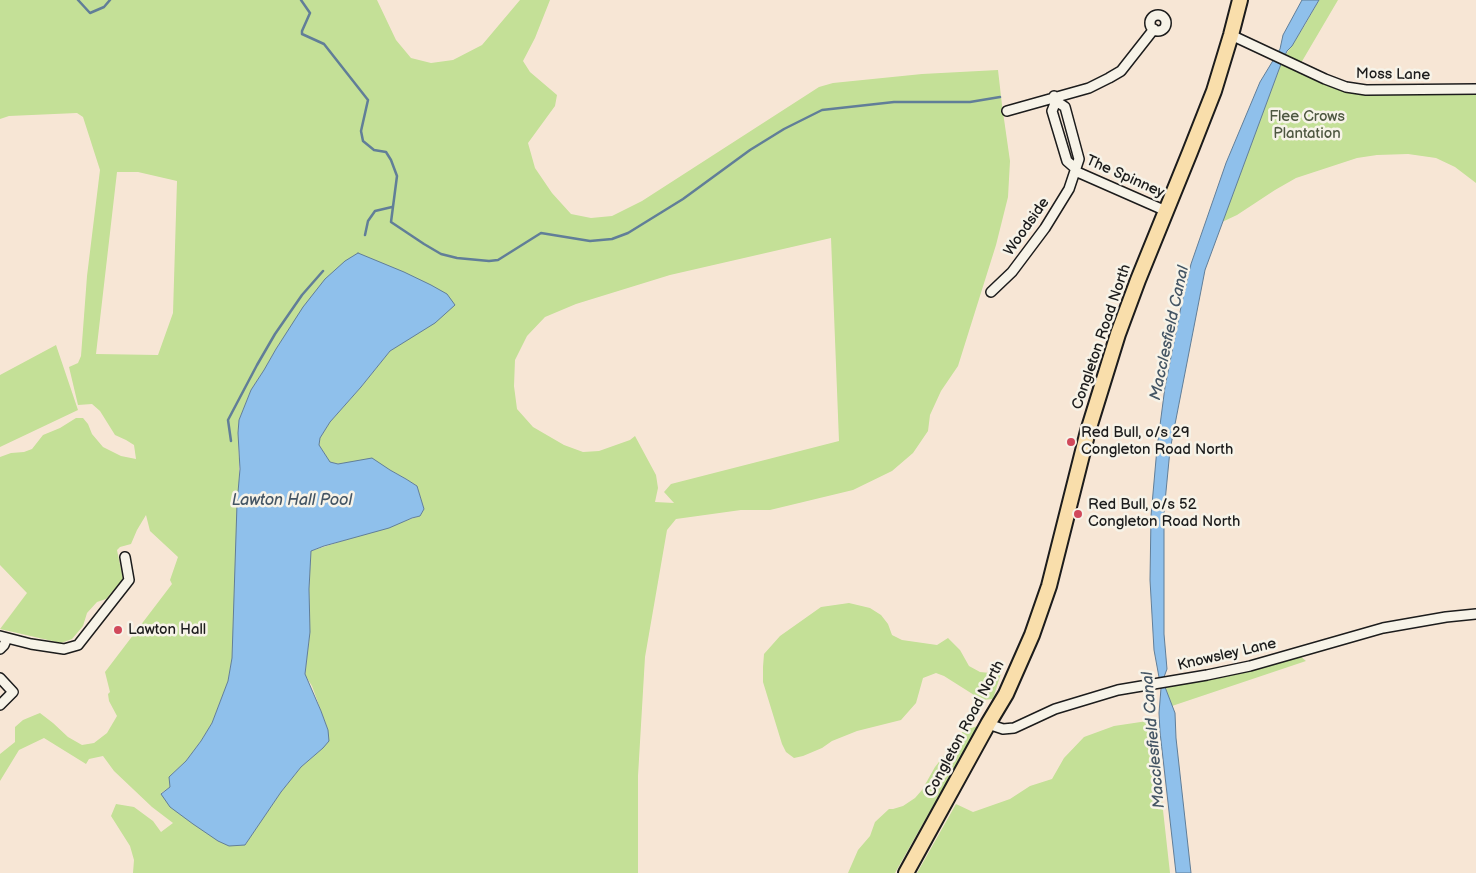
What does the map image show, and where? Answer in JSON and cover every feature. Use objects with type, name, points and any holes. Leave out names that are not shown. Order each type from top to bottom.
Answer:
[{"type":"highway","name":"Congleton Road North","points":[[906,873],[1006,694],[1032,635],[1049,586],[1088,431],[1118,334],[1214,91],[1240,0]]},
{"type":"street","points":[[1006,111],[1089,88],[1109,78],[1121,71],[1154,30]]},
{"type":"street","name":"Moss Lane","points":[[1231,35],[1324,79],[1346,87],[1366,90],[1476,89]]},
{"type":"street","name":"The Spinney","points":[[1075,170],[1079,158],[1065,107],[1055,98],[1052,112],[1067,161],[1075,170],[1166,211]]},
{"type":"street","name":"Woodside","points":[[991,292],[1012,272],[1045,228],[1069,189],[1075,170]]},
{"type":"street","points":[[0,649],[4,645],[3,637],[64,649],[78,645],[129,580],[125,557]]},
{"type":"street","name":"Knowsley Lane","points":[[988,724],[1003,729],[1014,728],[1055,709],[1118,690],[1207,676],[1250,666],[1382,628],[1476,614]]},
{"type":"street","points":[[0,678],[13,692],[0,705]]},
{"type":"green space","points":[[0,0],[377,0],[396,40],[411,58],[431,63],[453,60],[482,45],[520,0],[550,0],[535,38],[523,61],[530,72],[557,95],[555,106],[528,143],[535,168],[552,193],[571,214],[591,218],[612,216],[642,201],[819,87],[833,83],[922,74],[998,70],[1010,161],[1008,197],[996,245],[958,366],[941,391],[930,415],[928,431],[913,453],[892,471],[853,490],[770,510],[741,510],[676,519],[667,530],[645,657],[638,776],[638,873],[133,873],[134,860],[130,846],[111,816],[116,804],[134,807],[153,821],[161,832],[173,823],[152,807],[114,771],[103,756],[89,759],[86,764],[44,738],[19,750],[0,781],[0,754],[15,742],[15,727],[23,720],[40,713],[68,737],[82,745],[94,743],[107,733],[117,716],[109,701],[108,694],[110,692],[105,672],[172,584],[170,580],[178,557],[150,531],[146,515],[131,544],[120,547],[117,550],[123,579],[106,599],[97,602],[87,613],[83,626],[72,639],[61,643],[0,629],[27,593],[0,565],[0,457],[32,449],[43,435],[60,428],[76,418],[83,418],[92,434],[103,447],[121,456],[136,459],[134,445],[115,435],[100,411],[92,404],[78,405],[69,367],[78,363],[81,356],[87,276],[100,170],[83,117],[77,113],[9,116],[0,119]],"holes":[[[117,172],[138,172],[177,181],[173,313],[158,355],[96,354]],[[831,238],[839,441],[671,484],[664,492],[674,503],[655,502],[658,488],[656,475],[635,436],[630,440],[599,451],[583,452],[564,445],[533,427],[517,409],[514,386],[515,360],[527,336],[545,317],[576,304],[670,275]],[[288,331],[405,341],[390,351],[330,422],[320,438],[319,445],[330,462],[338,464],[349,463],[390,470],[406,479],[417,486],[424,509],[420,516],[311,551],[309,589],[310,632],[305,675],[312,686],[328,730],[323,748],[301,767],[281,792],[245,845],[161,793],[170,787],[169,777],[186,761],[212,723],[228,681],[232,658],[239,483],[239,420],[251,390]]]},
{"type":"green space","points":[[1319,0],[1338,0],[1301,63],[1285,56]]},
{"type":"green space","name":"Flee Crows Plantation","points":[[1281,64],[1321,82],[1366,94],[1476,94],[1476,183],[1455,167],[1436,158],[1408,154],[1357,158],[1296,178],[1237,215],[1222,222]]},
{"type":"green space","points":[[56,345],[78,410],[0,447],[0,375]]},
{"type":"green space","points":[[849,603],[870,608],[881,615],[888,624],[892,635],[902,640],[937,645],[948,638],[960,650],[969,666],[980,672],[990,673],[1002,670],[993,699],[982,700],[936,673],[923,678],[916,703],[901,720],[857,731],[832,741],[822,748],[794,758],[786,752],[782,744],[763,682],[764,654],[780,636],[821,607]]},
{"type":"green space","points":[[1300,656],[1306,661],[1172,706],[1165,687],[1225,677]]},
{"type":"green space","points":[[1154,720],[1170,873],[917,873],[956,804],[973,812],[1010,799],[1030,786],[1052,779],[1064,758],[1084,737],[1114,726]]},
{"type":"green space","points":[[978,726],[895,873],[848,873],[858,850],[870,836],[875,822],[889,809],[903,806],[915,798],[922,790],[935,767],[964,730]]},
{"type":"water","points":[[1302,0],[1319,0],[1281,64],[1205,270],[1170,450],[1164,512],[1164,634],[1167,669],[1164,677],[1165,687],[1175,713],[1191,873],[1176,873],[1160,732],[1161,688],[1154,650],[1150,580],[1151,516],[1165,387],[1191,264],[1226,163],[1260,82],[1280,49],[1283,35]]},
{"type":"water","name":"Lawton Hall Pool","points":[[358,253],[431,285],[447,294],[455,305],[435,323],[390,351],[330,422],[320,438],[319,445],[330,462],[338,464],[372,458],[417,486],[424,509],[420,516],[389,528],[311,551],[309,589],[310,632],[305,674],[328,730],[329,741],[301,767],[281,792],[245,845],[229,846],[218,841],[170,807],[161,794],[170,787],[169,777],[186,761],[212,723],[228,681],[232,658],[237,504],[240,469],[239,420],[251,390],[303,307],[325,279],[345,261]]},
{"type":"waterway","points":[[78,0],[90,13],[104,7],[110,0]]},
{"type":"waterway","points":[[301,0],[310,13],[302,34],[324,44],[368,100],[361,131],[363,141],[374,150],[386,152],[397,176],[391,222],[441,254],[457,258],[498,260],[541,233],[590,241],[612,239],[628,233],[683,199],[750,150],[784,129],[822,110],[894,102],[970,102],[1000,97]]},
{"type":"waterway","points":[[365,235],[368,221],[375,211],[392,207]]},
{"type":"waterway","points":[[231,441],[228,420],[257,365],[275,334],[302,295],[323,271]]},
{"type":"place","name":"Red Bull, o/s 29 Congleton Road North","points":[[1071,442]]},
{"type":"place","name":"Red Bull, o/s 52 Congleton Road North","points":[[1078,514]]},
{"type":"place","name":"Lawton Hall","points":[[118,630]]},
{"type":"water label","name":"Macclesfield Canal","points":[[1170,333]]},
{"type":"water label","name":"Macclesfield Canal","points":[[1154,740]]}]
